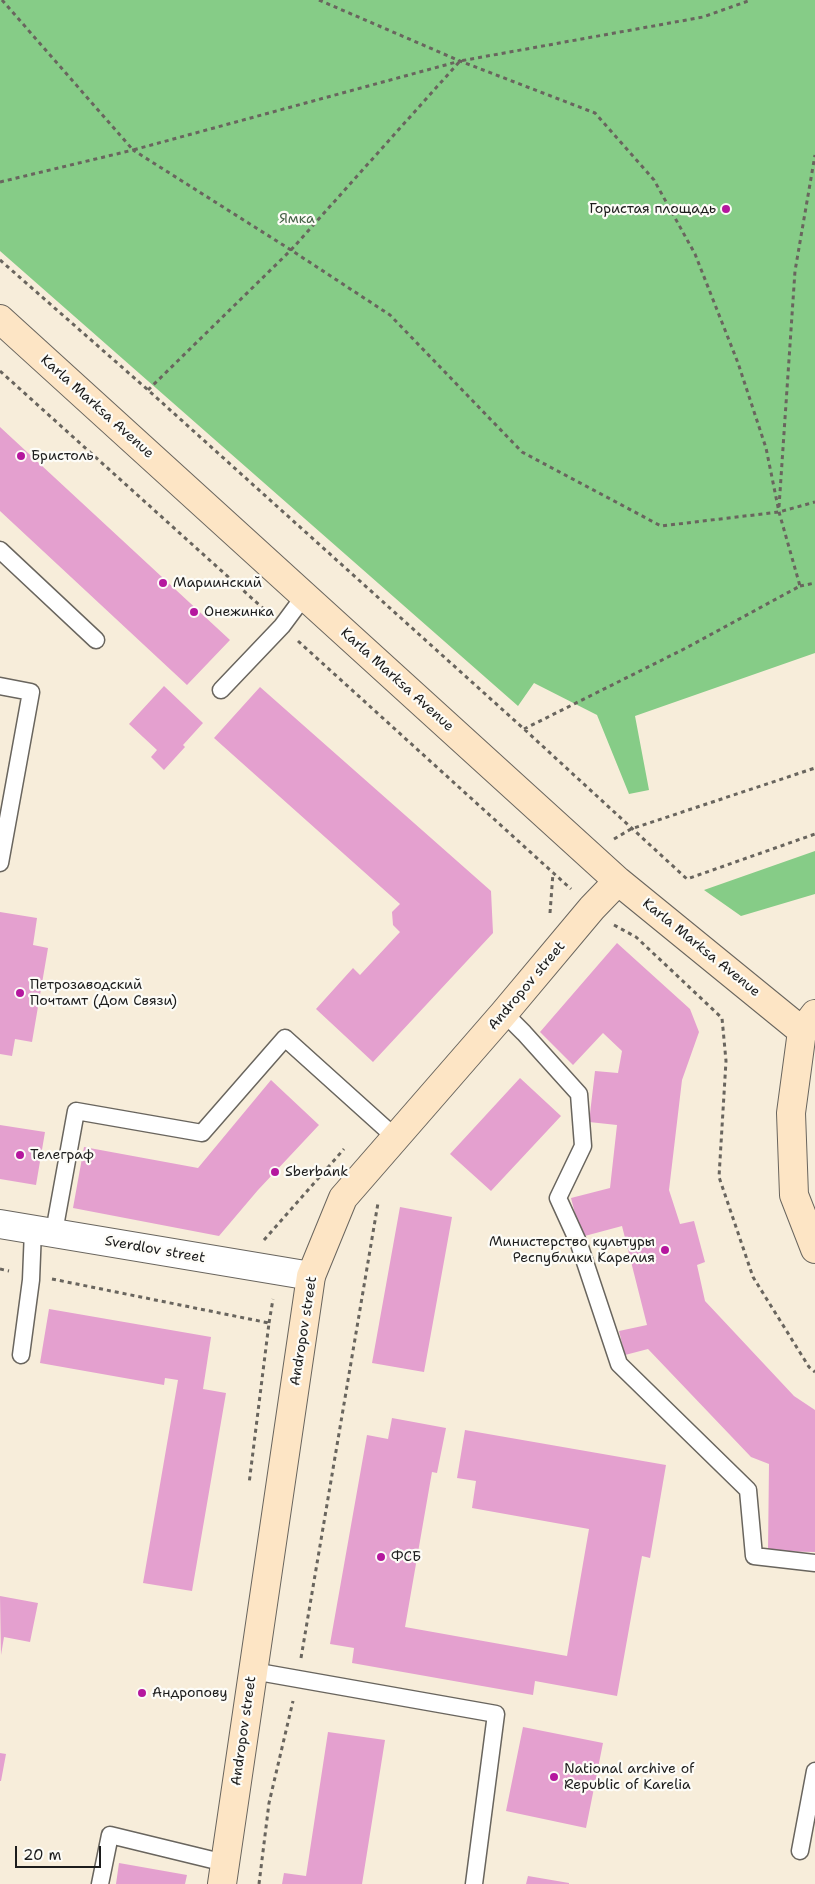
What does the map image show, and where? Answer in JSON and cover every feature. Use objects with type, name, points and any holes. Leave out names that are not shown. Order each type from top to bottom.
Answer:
[{"type":"main road","name":"Karla Marksa Avenue","points":[[0,319],[618,880],[809,1022]]},
{"type":"main road","name":"Andropov street","points":[[224,1874],[311,1276],[343,1198],[618,880]]},
{"type":"main road","points":[[809,1022],[791,1113],[794,1195],[815,1248]]},
{"type":"street","name":"Sverdlov street","points":[[0,1224],[311,1276]]},
{"type":"lane","points":[[0,550],[96,640]]},
{"type":"lane","points":[[221,690],[282,626],[304,595]]},
{"type":"lane","points":[[0,686],[31,692],[0,863]]},
{"type":"lane","points":[[504,1013],[579,1094],[582,1146],[558,1198],[579,1244],[618,1364],[748,1490],[754,1556],[815,1563]]},
{"type":"lane","points":[[21,1355],[30,1275],[44,1231],[76,1111],[202,1133],[285,1038],[396,1138]]},
{"type":"lane","points":[[253,1670],[496,1714],[474,1884]]},
{"type":"lane","points":[[800,1851],[815,1771]]},
{"type":"lane","points":[[100,1884],[110,1835],[224,1874]]},
{"type":"path","points":[[2,0],[133,150],[390,315],[522,452],[661,526],[779,512],[815,502]]},
{"type":"path","points":[[319,0],[460,61],[595,113],[654,180],[695,254],[738,363],[766,448],[779,512],[800,586]]},
{"type":"path","points":[[0,182],[133,150],[460,61],[703,16],[751,0]]},
{"type":"path","points":[[148,390],[291,250],[460,61]]},
{"type":"path","points":[[779,512],[795,271],[815,155]]},
{"type":"path","points":[[0,260],[148,390],[524,728],[687,879],[815,834]]},
{"type":"path","points":[[524,728],[686,648],[800,586],[815,583]]},
{"type":"path","points":[[631,829],[815,768]]},
{"type":"path","points":[[550,916],[553,873],[616,927],[636,937],[722,1018],[726,1061],[719,1177],[753,1277],[809,1367],[815,1372]]},
{"type":"path","points":[[259,1245],[373,1118]]},
{"type":"path","points":[[259,1884],[269,1803],[298,1679],[378,1200]]},
{"type":"path","points":[[0,1270],[269,1323],[248,1491]]},
{"type":"green space","name":"Ямка","points":[[0,0],[815,0],[815,653],[635,716],[649,790],[629,794],[597,715],[534,683],[518,706],[0,251]]},
{"type":"green space","points":[[815,851],[815,894],[741,916],[704,890]]},
{"type":"building","points":[[0,427],[230,640],[187,685],[0,511]]},
{"type":"building","points":[[164,686],[203,723],[164,770],[151,757],[157,750],[129,724]]},
{"type":"building","points":[[260,687],[491,891],[493,933],[373,1062],[316,1009],[353,968],[360,975],[400,932],[393,925],[392,912],[400,904],[214,738]]},
{"type":"building","name":"Петрозаводский Почтамт (Дом Связи)","points":[[0,912],[37,918],[33,945],[48,948],[32,1042],[15,1039],[12,1056],[0,1054]]},
{"type":"building","name":"Министерство культуры Республики Карелия","points":[[617,943],[690,1009],[699,1032],[682,1080],[669,1190],[680,1224],[694,1221],[705,1262],[697,1265],[705,1301],[794,1396],[815,1410],[815,1552],[768,1551],[769,1464],[751,1457],[648,1349],[625,1355],[619,1331],[647,1325],[622,1226],[581,1237],[571,1198],[610,1188],[617,1125],[589,1122],[595,1071],[618,1073],[622,1051],[603,1033],[573,1065],[540,1032]]},
{"type":"building","points":[[520,1078],[561,1116],[491,1191],[450,1154]]},
{"type":"building","points":[[271,1080],[319,1125],[258,1190],[219,1236],[73,1208],[84,1147],[198,1168]]},
{"type":"building","name":"Телеграф","points":[[0,1125],[45,1132],[36,1185],[0,1179]]},
{"type":"building","points":[[400,1207],[452,1217],[424,1372],[372,1363]]},
{"type":"building","points":[[49,1309],[211,1337],[203,1389],[226,1393],[192,1591],[143,1583],[178,1380],[165,1378],[164,1385],[40,1363]]},
{"type":"building","name":"ФСБ","points":[[392,1418],[446,1428],[437,1473],[432,1472],[405,1627],[567,1656],[589,1529],[472,1508],[476,1481],[457,1478],[465,1430],[666,1465],[650,1558],[642,1556],[617,1696],[535,1681],[533,1695],[352,1663],[354,1648],[330,1644],[367,1435],[388,1439]]},
{"type":"building","points":[[0,1596],[38,1603],[30,1642],[4,1637],[1,1655]]},
{"type":"building","name":"National archive of Republic of Karelia","points":[[523,1727],[603,1743],[586,1828],[506,1811]]},
{"type":"building","points":[[328,1732],[385,1740],[362,1884],[282,1884],[284,1873],[306,1876]]},
{"type":"building","points":[[0,1753],[6,1754],[1,1781],[0,1781]]},
{"type":"building","points":[[119,1863],[187,1875],[185,1884],[116,1884]]},
{"type":"building","points":[[528,1876],[569,1883],[569,1884],[526,1884]]},
{"type":"place","name":"Гористая площадь","points":[[726,209]]},
{"type":"place","name":"Бристоль","points":[[21,456]]},
{"type":"place","name":"Мариинский","points":[[163,583]]},
{"type":"place","name":"Онежинка","points":[[194,612]]},
{"type":"place","name":"Петрозаводский Почтамт (Дом Связи)","points":[[20,993]]},
{"type":"place","name":"Телеграф","points":[[20,1155]]},
{"type":"place","name":"Sberbank","points":[[275,1172]]},
{"type":"place","name":"Министерство культуры Республики Карелия","points":[[665,1250]]},
{"type":"place","name":"ФСБ","points":[[381,1557]]},
{"type":"place","name":"Андропову","points":[[142,1693]]},
{"type":"place","name":"National archive of Republic of Karelia","points":[[554,1777]]}]
